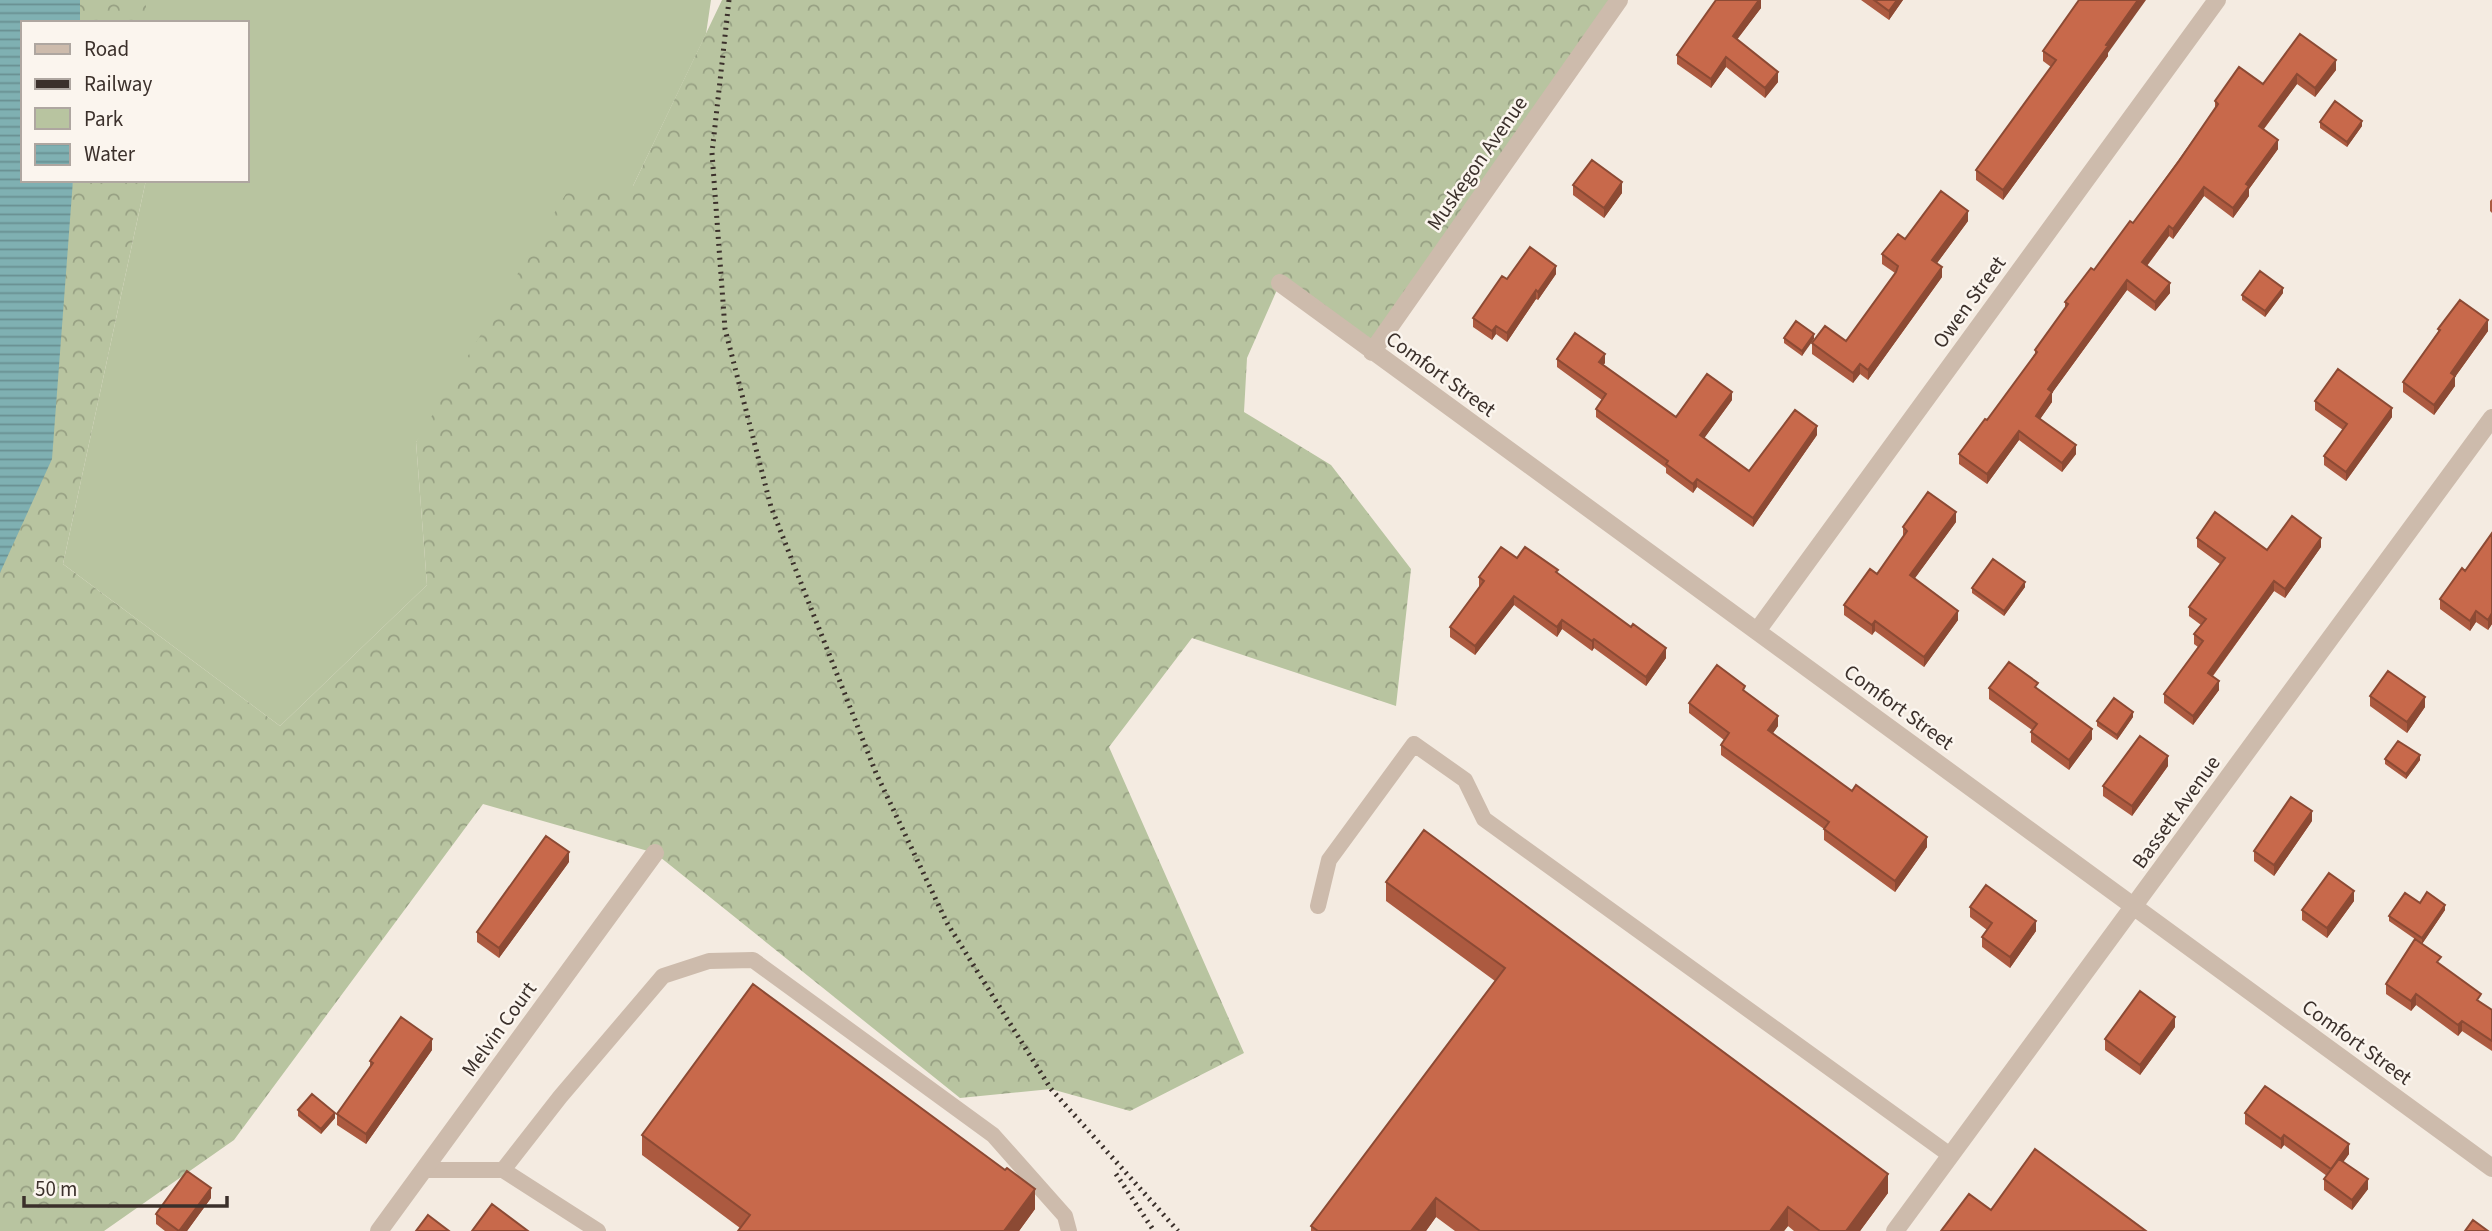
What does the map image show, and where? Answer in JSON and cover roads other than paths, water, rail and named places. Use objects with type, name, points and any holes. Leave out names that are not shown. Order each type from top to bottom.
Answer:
[{"type":"street","name":"Muskegon Avenue","points":[[1373,352],[1619,0]]},
{"type":"street","name":"Owen Street","points":[[1757,631],[2217,0]]},
{"type":"street","name":"Comfort Street","points":[[1280,283],[2492,1168]]},
{"type":"street","name":"Bassett Avenue","points":[[1895,1231],[2492,418]]},
{"type":"street","name":"Melvin Court","points":[[379,1231],[654,853]]},
{"type":"lane","points":[[1318,906],[1329,860],[1414,744],[1465,780],[1485,819],[1950,1155]]},
{"type":"lane","points":[[503,1170],[560,1097],[663,976],[709,961],[753,960],[993,1135],[1065,1216],[1069,1231]]},
{"type":"lane","points":[[424,1170],[503,1170],[598,1231]]},
{"type":"water","points":[[0,0],[80,0],[80,21],[21,21],[21,182],[73,182],[52,459],[0,573]]},
{"type":"railway","points":[[729,0],[712,153],[725,329],[771,507],[876,773],[947,923],[1051,1089],[1178,1231]]},
{"type":"railway","points":[[1116,1174],[1154,1231]]}]
